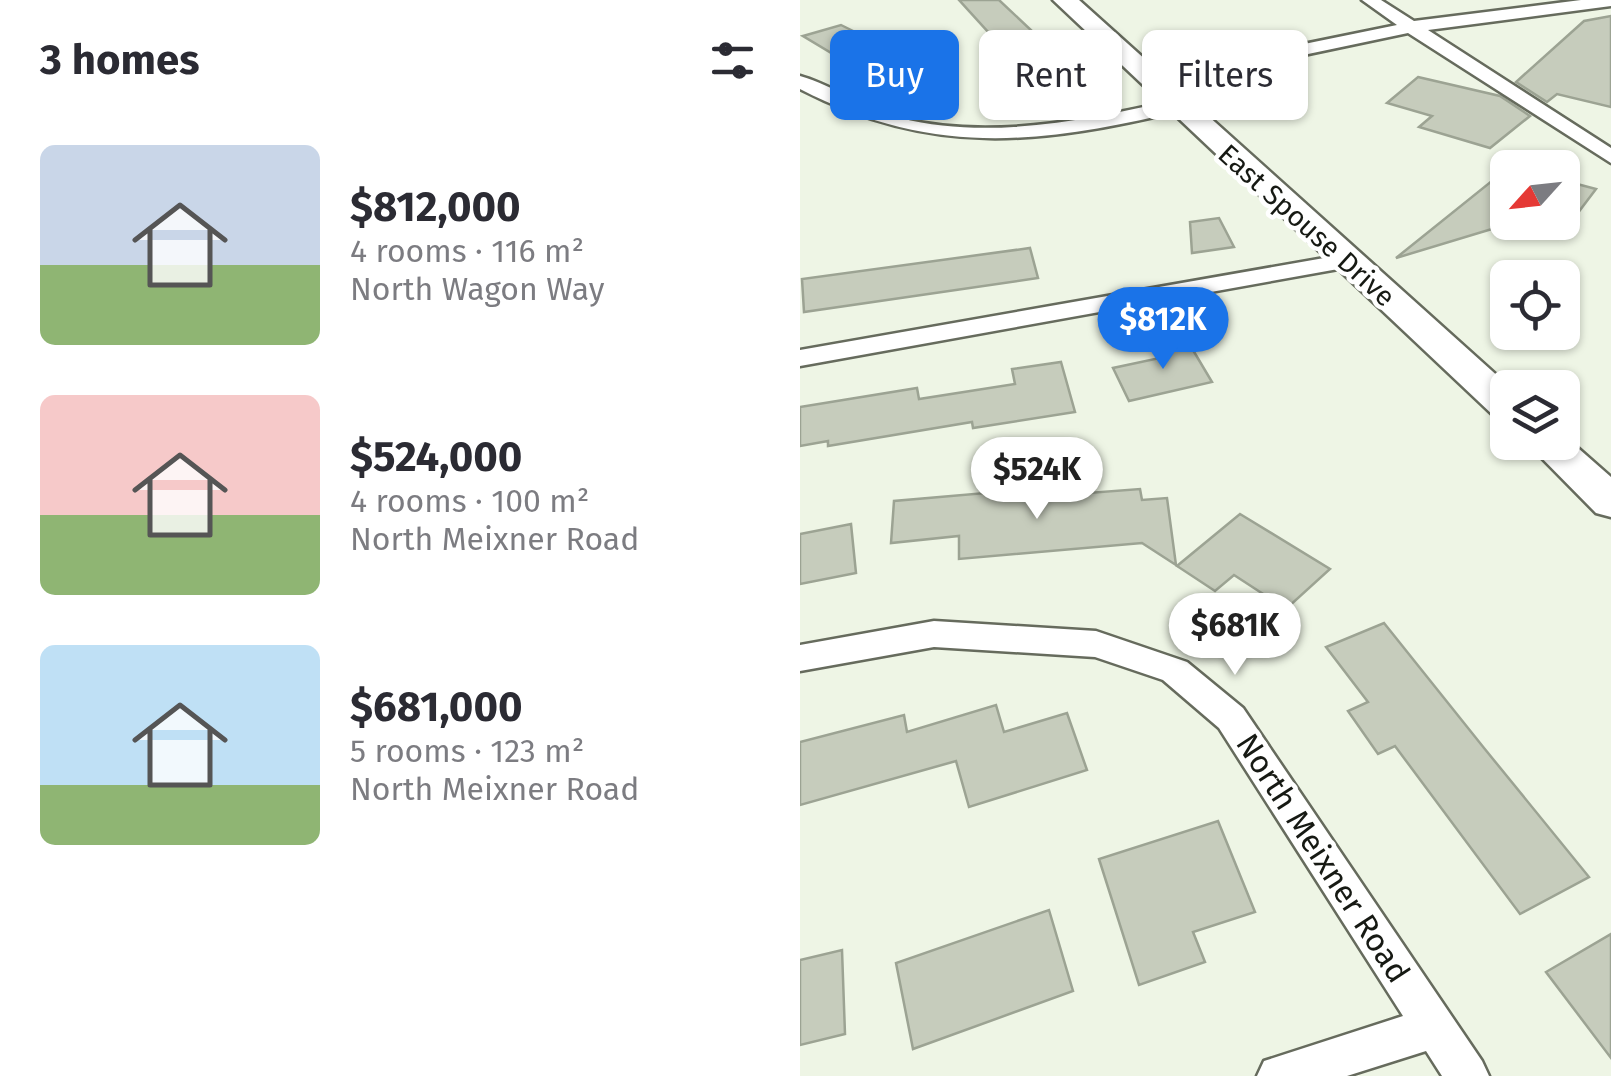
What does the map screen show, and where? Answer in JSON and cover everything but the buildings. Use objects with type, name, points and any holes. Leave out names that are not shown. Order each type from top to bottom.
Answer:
[{"type":"street","name":"East Spouse Drive","points":[[1065,0],[1142,72]]},
{"type":"street","points":[[1370,0],[1611,157]]},
{"type":"street","points":[[1308,48],[1411,27],[1611,1]]},
{"type":"street","points":[[800,82],[840,106],[883,122],[964,135],[1047,130],[1142,112]]},
{"type":"street","name":"East Spouse Drive","points":[[1192,120],[1490,392]]},
{"type":"street","points":[[800,358],[1347,261]]},
{"type":"street","points":[[1566,460],[1611,502]]},
{"type":"street","name":"North Meixner Road","points":[[800,658],[934,634],[1096,644],[1176,671],[1231,718],[1468,1076]]},
{"type":"street","points":[[1278,1076],[1434,1027]]}]
